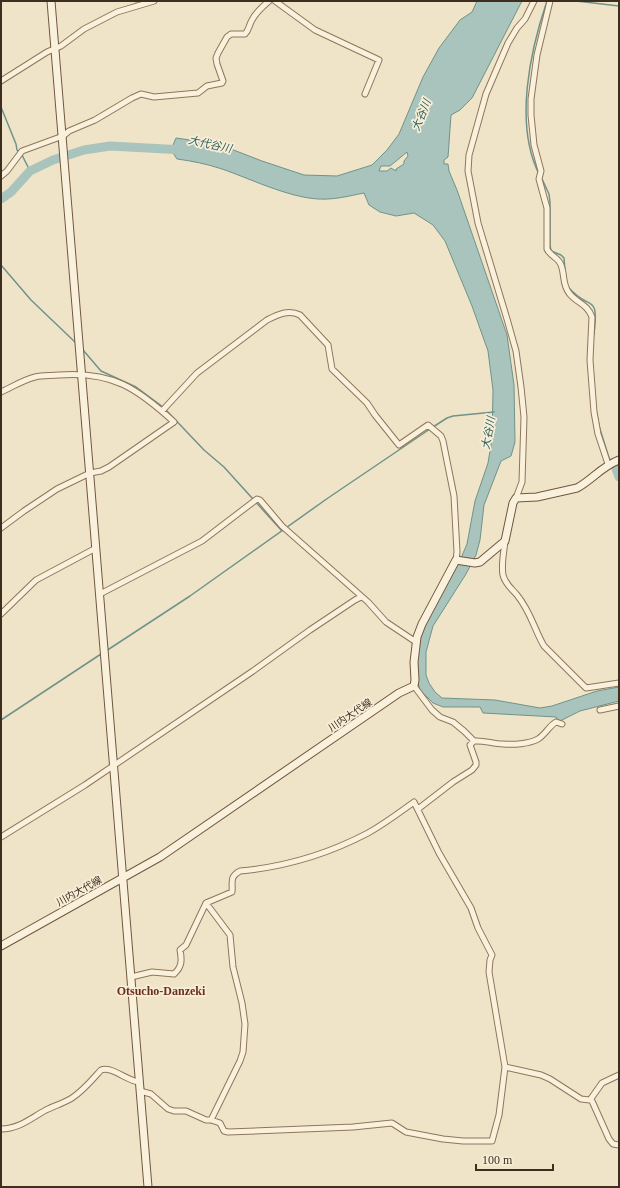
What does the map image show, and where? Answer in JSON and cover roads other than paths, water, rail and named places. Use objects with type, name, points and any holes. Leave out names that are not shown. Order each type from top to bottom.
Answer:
[{"type":"street","points":[[52,1],[148,1187]]},
{"type":"street","points":[[1,81],[47,52],[55,49],[84,29],[117,12],[154,1]]},
{"type":"street","points":[[1,176],[7,171],[22,151],[63,139],[69,131],[95,120],[141,94],[154,97],[198,93],[207,86],[223,82],[216,58],[227,37],[231,34],[245,34],[248,32],[250,22],[255,14],[269,1]]},
{"type":"street","points":[[275,1],[315,30],[379,60],[365,94]]},
{"type":"street","points":[[534,1],[525,19],[517,28],[508,43],[486,94],[471,148],[468,171],[478,223],[516,351],[524,417],[522,482],[513,503],[505,541],[503,571],[505,580],[523,603],[530,615],[544,646],[586,688],[619,683]]},
{"type":"street","points":[[550,1],[537,55],[531,99],[532,127],[541,171],[539,179],[547,208],[547,249],[550,255],[559,261],[564,283],[570,294],[590,311],[592,318],[590,360],[594,412],[598,434],[608,464]]},
{"type":"street","points":[[162,410],[197,373],[266,320],[279,314],[295,312],[300,315],[328,345],[332,369],[367,402],[375,415],[399,445],[428,425],[441,436],[443,441],[453,488],[457,560],[422,624],[416,642],[414,686],[419,694],[440,717],[453,722],[474,741],[502,744],[521,743],[536,740],[556,722],[562,724]]},
{"type":"street","points":[[1,392],[34,378],[82,374],[102,377],[128,386],[162,410],[174,422],[109,467],[101,471],[90,473],[57,489],[1,528]]},
{"type":"street","points":[[516,498],[537,497],[577,488],[608,464],[619,460]]},
{"type":"street","points":[[100,594],[202,541],[257,499],[260,500],[288,532],[368,602],[386,622],[416,642]]},
{"type":"street","points":[[457,560],[475,563],[480,562],[505,541]]},
{"type":"street","points":[[1,614],[36,580],[96,548]]},
{"type":"street","points":[[1,837],[114,765],[259,667],[310,630],[361,597]]},
{"type":"street","name":"川内大代線","points":[[1,946],[160,857],[399,693],[414,686]]},
{"type":"street","points":[[600,710],[619,706]]},
{"type":"street","points":[[418,809],[453,782],[472,770],[476,765],[476,762],[470,745],[474,741]]},
{"type":"street","points":[[131,977],[152,972],[174,974],[178,971],[181,965],[180,950],[186,945],[206,903],[232,892],[232,879],[234,874],[240,871],[284,865],[321,854],[368,833],[414,802],[439,853],[471,908],[478,928],[492,955],[489,972],[505,1067],[499,1115],[492,1141],[471,1142],[443,1139],[406,1132],[392,1124],[353,1128],[228,1132],[224,1131],[220,1124],[211,1120],[206,1120],[186,1111],[174,1111],[168,1109],[152,1094],[140,1091]]},
{"type":"street","points":[[206,903],[230,935],[232,967],[242,1003],[245,1024],[243,1052],[240,1061],[211,1120]]},
{"type":"street","points":[[505,1067],[541,1075],[550,1079],[581,1100],[590,1100]]},
{"type":"street","points":[[1,1129],[16,1127],[47,1109],[72,1098],[101,1070],[110,1070],[132,1081],[139,1082]]},
{"type":"street","points":[[590,1100],[602,1083],[619,1075]]},
{"type":"street","points":[[590,1100],[592,1101],[609,1140],[613,1144],[619,1145]]},
{"type":"water","name":"大谷川","points":[[477,1],[522,1],[472,98],[460,110],[451,115],[448,157],[444,160],[444,164],[448,164],[449,171],[457,190],[507,335],[514,385],[515,442],[511,456],[501,461],[484,505],[480,540],[476,555],[466,574],[433,626],[426,652],[426,675],[435,692],[442,698],[495,700],[540,708],[552,706],[597,691],[619,687],[619,701],[580,711],[560,721],[557,720],[556,717],[483,713],[480,707],[443,707],[433,703],[420,690],[418,683],[417,659],[423,629],[467,544],[475,501],[488,463],[492,439],[493,390],[488,351],[472,306],[445,241],[433,225],[414,213],[396,216],[380,212],[369,205],[364,193],[330,199],[306,198],[269,187],[216,167],[177,159],[171,150],[176,138],[218,144],[304,175],[337,176],[372,165],[387,150],[399,134],[423,77],[439,48],[460,20],[472,12]],"holes":[[[407,152],[408,156],[404,161],[404,164],[396,169],[396,171],[391,168],[387,171],[379,171],[381,166],[390,166]]]},
{"type":"waterway","points":[[539,174],[531,154],[527,133],[527,88],[535,42],[547,1]]},
{"type":"waterway","points":[[576,1],[619,6]]},
{"type":"waterway","points":[[1,107],[17,150],[22,155],[30,171]]},
{"type":"waterway","name":"大代谷川","points":[[1,199],[11,192],[30,171],[53,160],[84,150],[110,146],[184,150]]},
{"type":"waterway","points":[[542,179],[549,194],[551,251],[561,255],[564,258],[565,271]]},
{"type":"waterway","points":[[1,265],[31,300],[76,343]]},
{"type":"waterway","points":[[569,288],[576,295],[594,307],[594,334]]},
{"type":"waterway","points":[[83,350],[101,371],[136,387],[163,407]]},
{"type":"waterway","points":[[166,410],[204,450],[224,467],[282,531]]},
{"type":"waterway","points":[[596,410],[599,426],[611,461]]},
{"type":"waterway","name":"大谷川","points":[[433,427],[453,416],[494,412]]},
{"type":"waterway","points":[[106,651],[190,596],[328,498],[430,429]]},
{"type":"waterway","points":[[619,465],[615,466],[619,477]]},
{"type":"waterway","points":[[1,720],[101,654]]},
{"type":"district","name":"Otsucho-Danzeki","points":[[161,991]]}]
